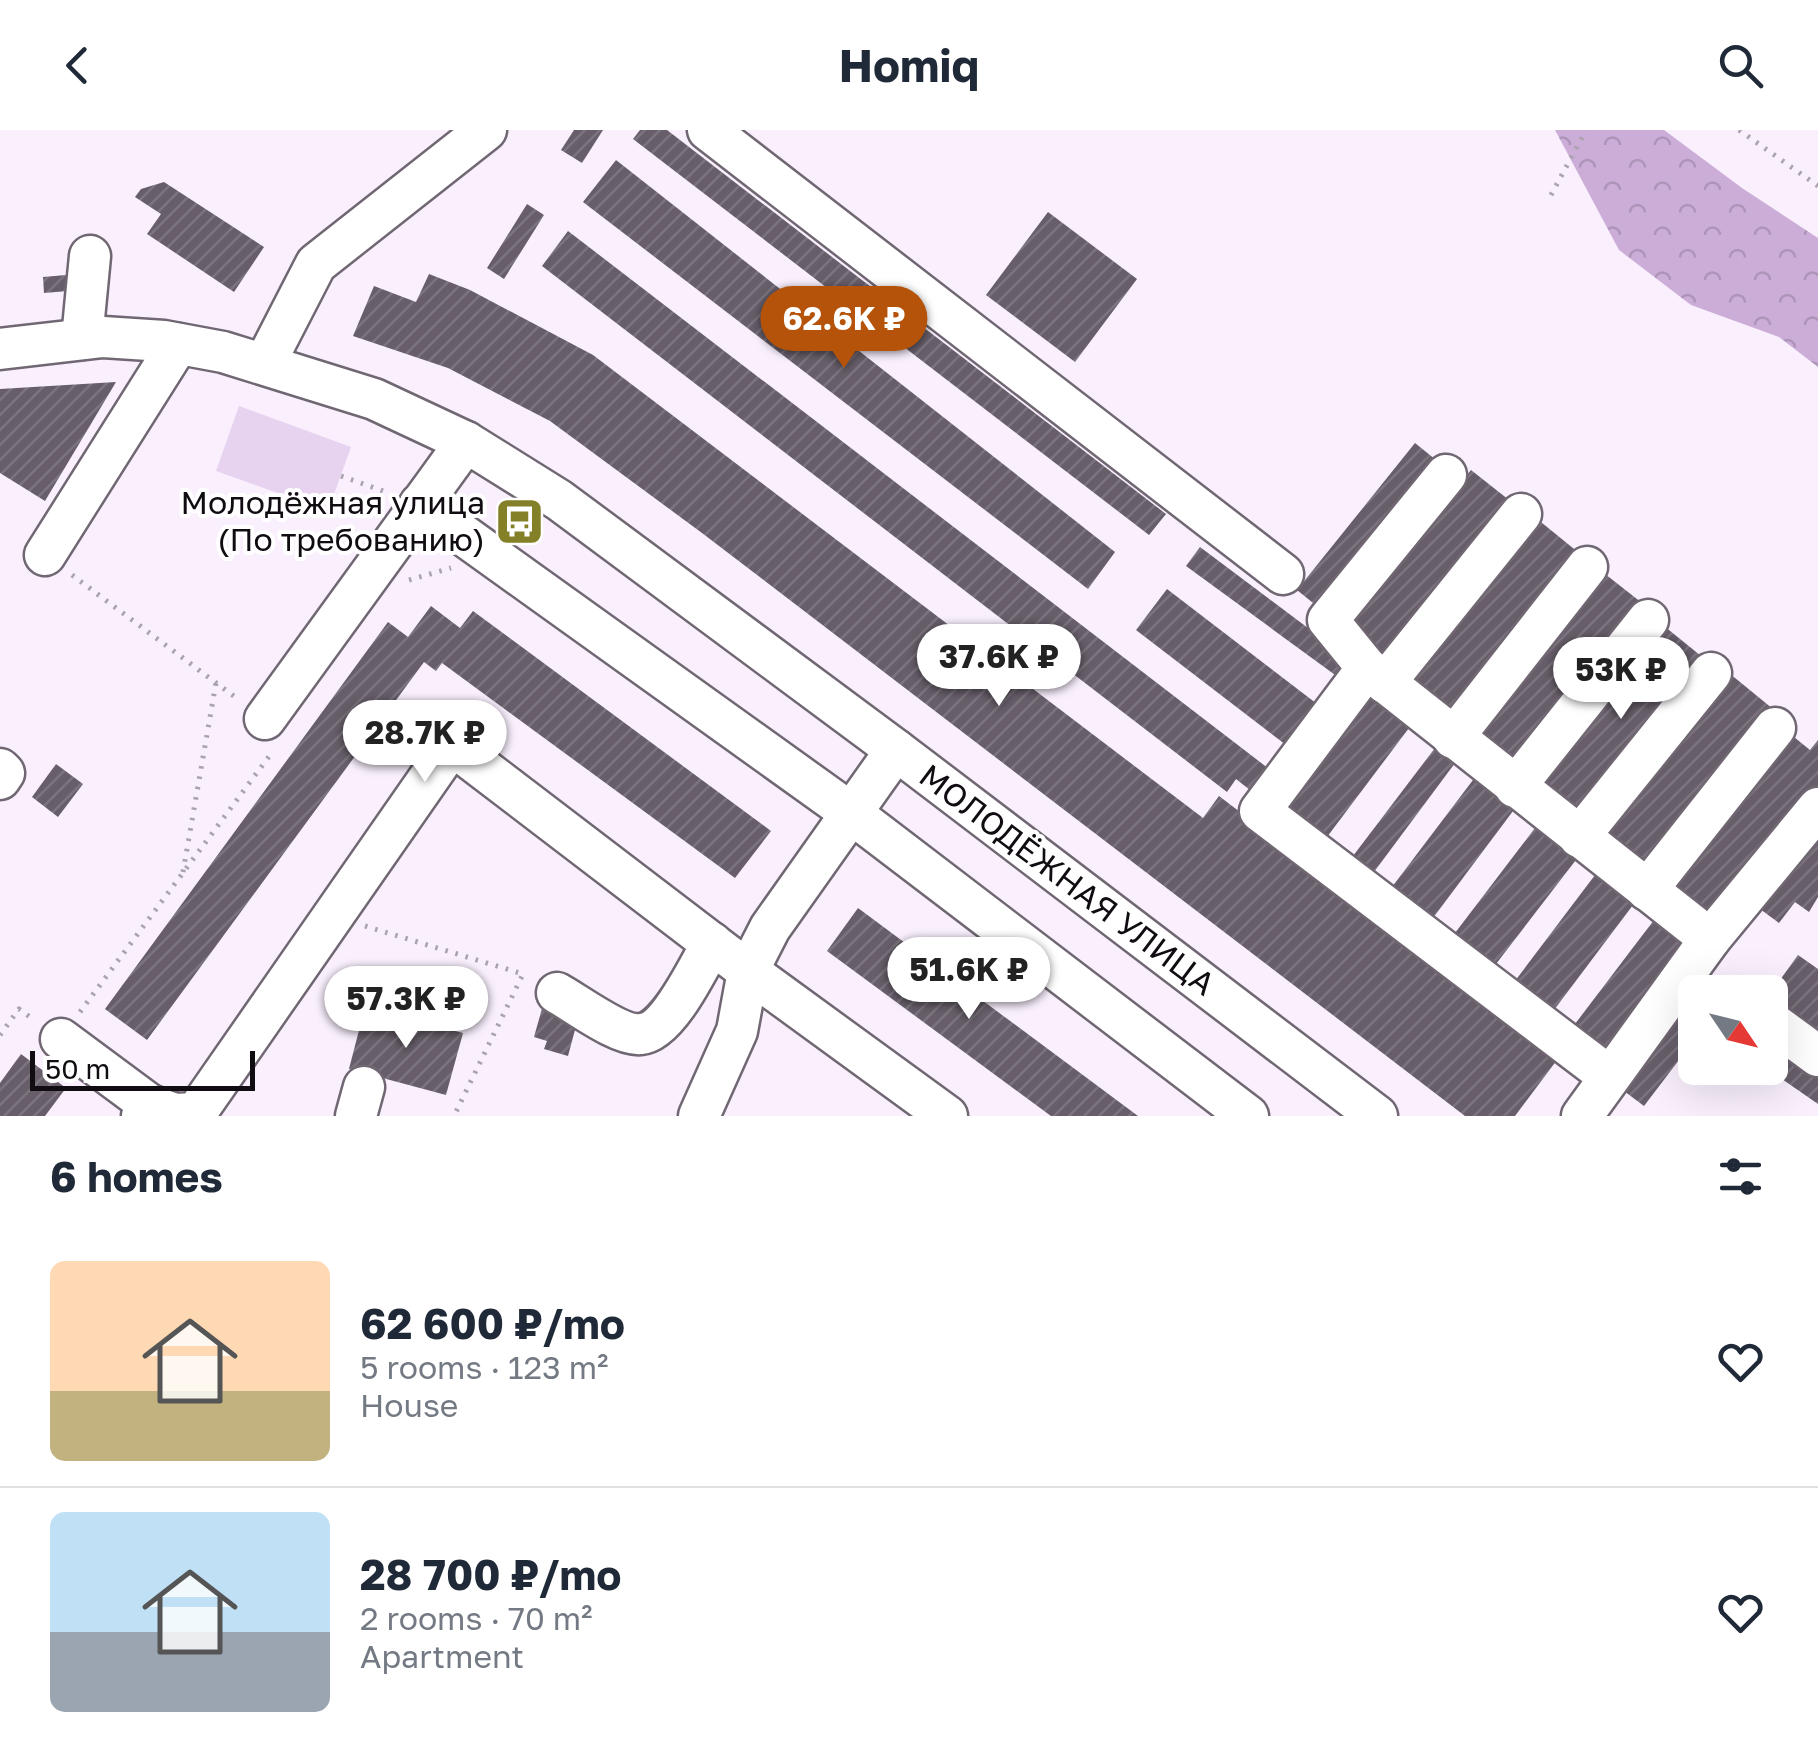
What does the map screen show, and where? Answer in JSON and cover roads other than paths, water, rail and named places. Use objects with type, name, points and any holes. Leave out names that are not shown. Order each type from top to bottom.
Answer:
[{"type":"street","points":[[265,364],[316,264],[486,130]]},
{"type":"street","points":[[708,130],[1283,574]]},
{"type":"street","points":[[82,339],[90,256]]},
{"type":"street","name":"МОЛОДЁЖНАЯ УЛИЦА","points":[[0,349],[104,337],[178,344],[265,364],[374,399],[466,442],[559,500],[896,750],[1377,1116]]},
{"type":"street","points":[[46,555],[178,344]]},
{"type":"street","points":[[272,738],[420,504],[466,442]]},
{"type":"street","points":[[1446,475],[1328,620],[1376,675],[1710,940]]},
{"type":"street","points":[[420,504],[851,813],[1248,1116]]},
{"type":"street","points":[[1522,514],[1260,810],[1610,1078]]},
{"type":"street","points":[[1453,738],[1587,567]]},
{"type":"street","points":[[1515,786],[1648,620]]},
{"type":"street","points":[[1579,837],[1711,673]]},
{"type":"street","points":[[1646,890],[1776,728]]},
{"type":"street","points":[[60,1039],[146,1110],[202,1115],[332,916],[452,744],[748,971],[947,1116]]},
{"type":"street","points":[[699,1116],[737,1031],[748,971],[770,928],[896,750]]},
{"type":"street","points":[[0,769],[4,772],[0,778]]},
{"type":"street","points":[[1582,1116],[1710,940],[1818,808]]},
{"type":"street","points":[[558,993],[622,1031],[640,1035],[661,1025],[712,943]]},
{"type":"street","points":[[1788,1034],[1818,1056]]},
{"type":"place","name":"Молодёжная улица (По требованию)","points":[[520,521]]}]
